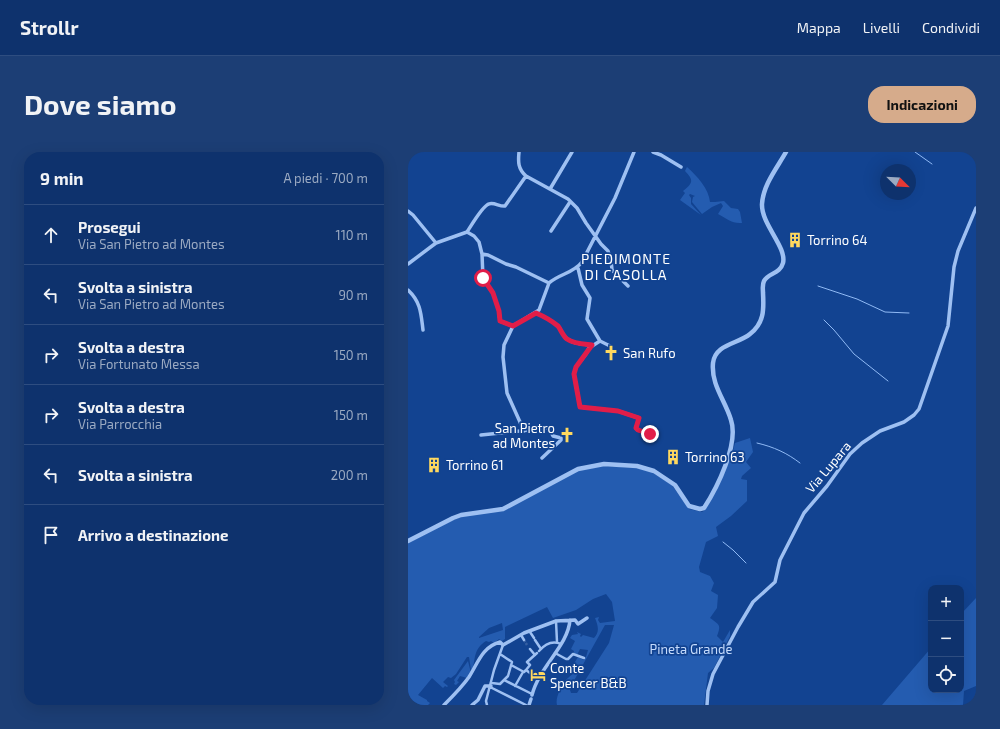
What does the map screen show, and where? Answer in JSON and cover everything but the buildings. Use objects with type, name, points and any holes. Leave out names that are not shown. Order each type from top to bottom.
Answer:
[{"type":"street","points":[[518,152],[519,167],[526,176],[550,189],[577,208],[601,244],[608,251],[612,270],[628,286]]},
{"type":"street","points":[[550,189],[572,152]]},
{"type":"street","points":[[524,431],[507,393],[503,357],[505,340],[513,326],[539,310],[549,283],[559,276],[578,268],[614,198],[634,152]]},
{"type":"street","points":[[653,152],[681,167]]},
{"type":"street","points":[[408,541],[457,517],[467,514],[504,509],[578,469],[606,464],[637,466],[654,471],[675,485],[689,506],[700,509],[704,508],[728,459],[733,441],[732,421],[715,384],[713,372],[714,360],[720,349],[749,335],[759,325],[763,315],[764,282],[768,277],[779,270],[783,264],[783,254],[769,229],[762,206],[763,195],[771,177],[786,152]]},
{"type":"street","points":[[408,264],[436,243],[467,232],[488,204],[491,203],[502,207],[505,206],[526,176]]},
{"type":"street","points":[[551,231],[570,202]]},
{"type":"street","name":"Via Lupara","points":[[707,705],[708,690],[713,674],[753,602],[775,582],[780,560],[804,513],[847,459],[862,443],[880,431],[906,420],[914,415],[919,409],[948,326],[954,267],[958,252],[976,208]]},
{"type":"street","points":[[408,211],[414,215],[436,243]]},
{"type":"street","points":[[467,232],[478,239],[482,254],[483,278],[493,293],[499,311],[500,321],[513,326]]},
{"type":"street","points":[[482,254],[488,255],[516,267],[549,283]]},
{"type":"street","points":[[578,268],[582,285],[590,298],[587,320],[600,341],[610,346]]},
{"type":"street","points":[[408,290],[416,298],[418,303],[423,330]]},
{"type":"street","points":[[536,313],[557,325],[564,337],[568,340],[592,345]]},
{"type":"street","points":[[600,341],[592,345],[576,367],[574,374],[580,407],[618,411],[639,418],[636,428],[650,434]]},
{"type":"street","points":[[481,435],[548,428],[554,437],[561,438],[560,442],[542,458]]},
{"type":"street","points":[[487,705],[486,701],[500,654],[503,647],[508,642],[521,635],[556,621],[576,620],[578,624],[587,618]]},
{"type":"street","points":[[491,685],[528,705],[538,678],[555,653],[559,643],[569,628],[570,620]]},
{"type":"street","points":[[556,621],[559,643]]},
{"type":"street","points":[[530,632],[535,639],[538,652]]},
{"type":"street","points":[[521,635],[524,640]]},
{"type":"street","points":[[444,705],[452,698],[469,677],[485,650],[500,642],[503,647]]},
{"type":"street","points":[[515,686],[523,672],[530,665],[527,662],[551,642],[559,643]]},
{"type":"street","points":[[530,649],[538,652]]},
{"type":"street","points":[[555,653],[567,659],[573,654],[584,658]]},
{"type":"street","points":[[472,705],[478,700],[485,686],[500,684],[508,676],[512,661],[500,654]]},
{"type":"street","points":[[511,665],[523,672]]},
{"type":"street","points":[[526,670],[538,678]]},
{"type":"street","points":[[504,680],[532,696]]},
{"type":"green space","points":[[687,167],[705,188],[710,202],[724,201],[731,208],[738,209],[742,223],[732,222],[718,214],[723,206],[721,203],[702,214],[692,202],[693,197],[695,196],[690,194],[691,204],[701,215],[680,200],[685,193],[683,191],[689,186],[691,181],[690,177],[685,171]]},
{"type":"green space","name":"Pineta Grande","points":[[750,438],[753,452],[746,462],[751,468],[742,476],[741,479],[747,480],[747,501],[731,516],[716,527],[718,536],[706,542],[699,567],[700,572],[710,576],[714,583],[711,591],[718,595],[717,608],[710,618],[719,626],[717,636],[723,642],[730,630],[730,636],[714,668],[708,673],[704,705],[557,705],[558,696],[562,686],[578,668],[573,665],[578,657],[584,660],[588,650],[580,649],[577,655],[574,653],[571,649],[575,641],[570,638],[572,635],[578,634],[577,632],[581,634],[581,637],[583,635],[594,638],[598,628],[595,618],[599,617],[598,620],[600,623],[615,621],[612,602],[606,594],[593,599],[576,610],[553,618],[547,607],[505,627],[505,639],[502,641],[499,639],[494,643],[491,641],[486,641],[480,646],[476,653],[473,669],[471,670],[469,657],[467,657],[456,674],[451,678],[448,677],[443,682],[448,686],[447,687],[445,686],[443,688],[432,678],[418,695],[430,703],[428,705],[408,705],[408,543],[461,517],[480,513],[503,511],[576,471],[603,466],[637,468],[652,472],[672,485],[689,509],[702,512],[705,510],[731,458],[735,443]],"holes":[[[502,623],[503,630],[479,638],[489,628]],[[605,625],[614,625],[609,643],[577,693],[571,693],[571,686]]]},
{"type":"green space","points":[[976,598],[976,686],[964,691],[964,621],[964,611]]},
{"type":"green space","points":[[928,651],[928,693],[964,693],[963,705],[882,705]]},
{"type":"green space","points":[[468,661],[471,673],[467,678],[460,676],[457,681],[459,682],[456,685],[454,684],[454,680]]},
{"type":"waterway","points":[[915,152],[932,164]]},
{"type":"waterway","points":[[818,286],[857,299],[885,312],[909,313]]},
{"type":"waterway","points":[[824,320],[854,354],[888,381]]},
{"type":"waterway","points":[[757,443],[780,451],[800,463]]},
{"type":"waterway","points":[[723,542],[746,563]]},
{"type":"tunnel","points":[[524,640],[527,645]]},
{"type":"place","name":"Torrino 64","points":[[795,240]]},
{"type":"place","name":"San Rufo","points":[[611,353]]},
{"type":"place","name":"San Pietro ad Montes","points":[[567,435]]},
{"type":"place","name":"Torrino 63","points":[[673,457]]},
{"type":"place","name":"Torrino 61","points":[[434,465]]},
{"type":"place","name":"Conte Spencer B&B","points":[[538,675]]},
{"type":"district","name":"PIEDIMONTE DI CASOLLA","points":[[626,268]]},
{"type":"route","points":[[483,278],[493,293],[499,311],[500,321],[513,326],[536,313],[540,314],[557,325],[564,337],[568,340],[592,345],[576,367],[574,374],[574,382],[580,407],[618,411],[639,418],[636,428],[650,434]]}]
